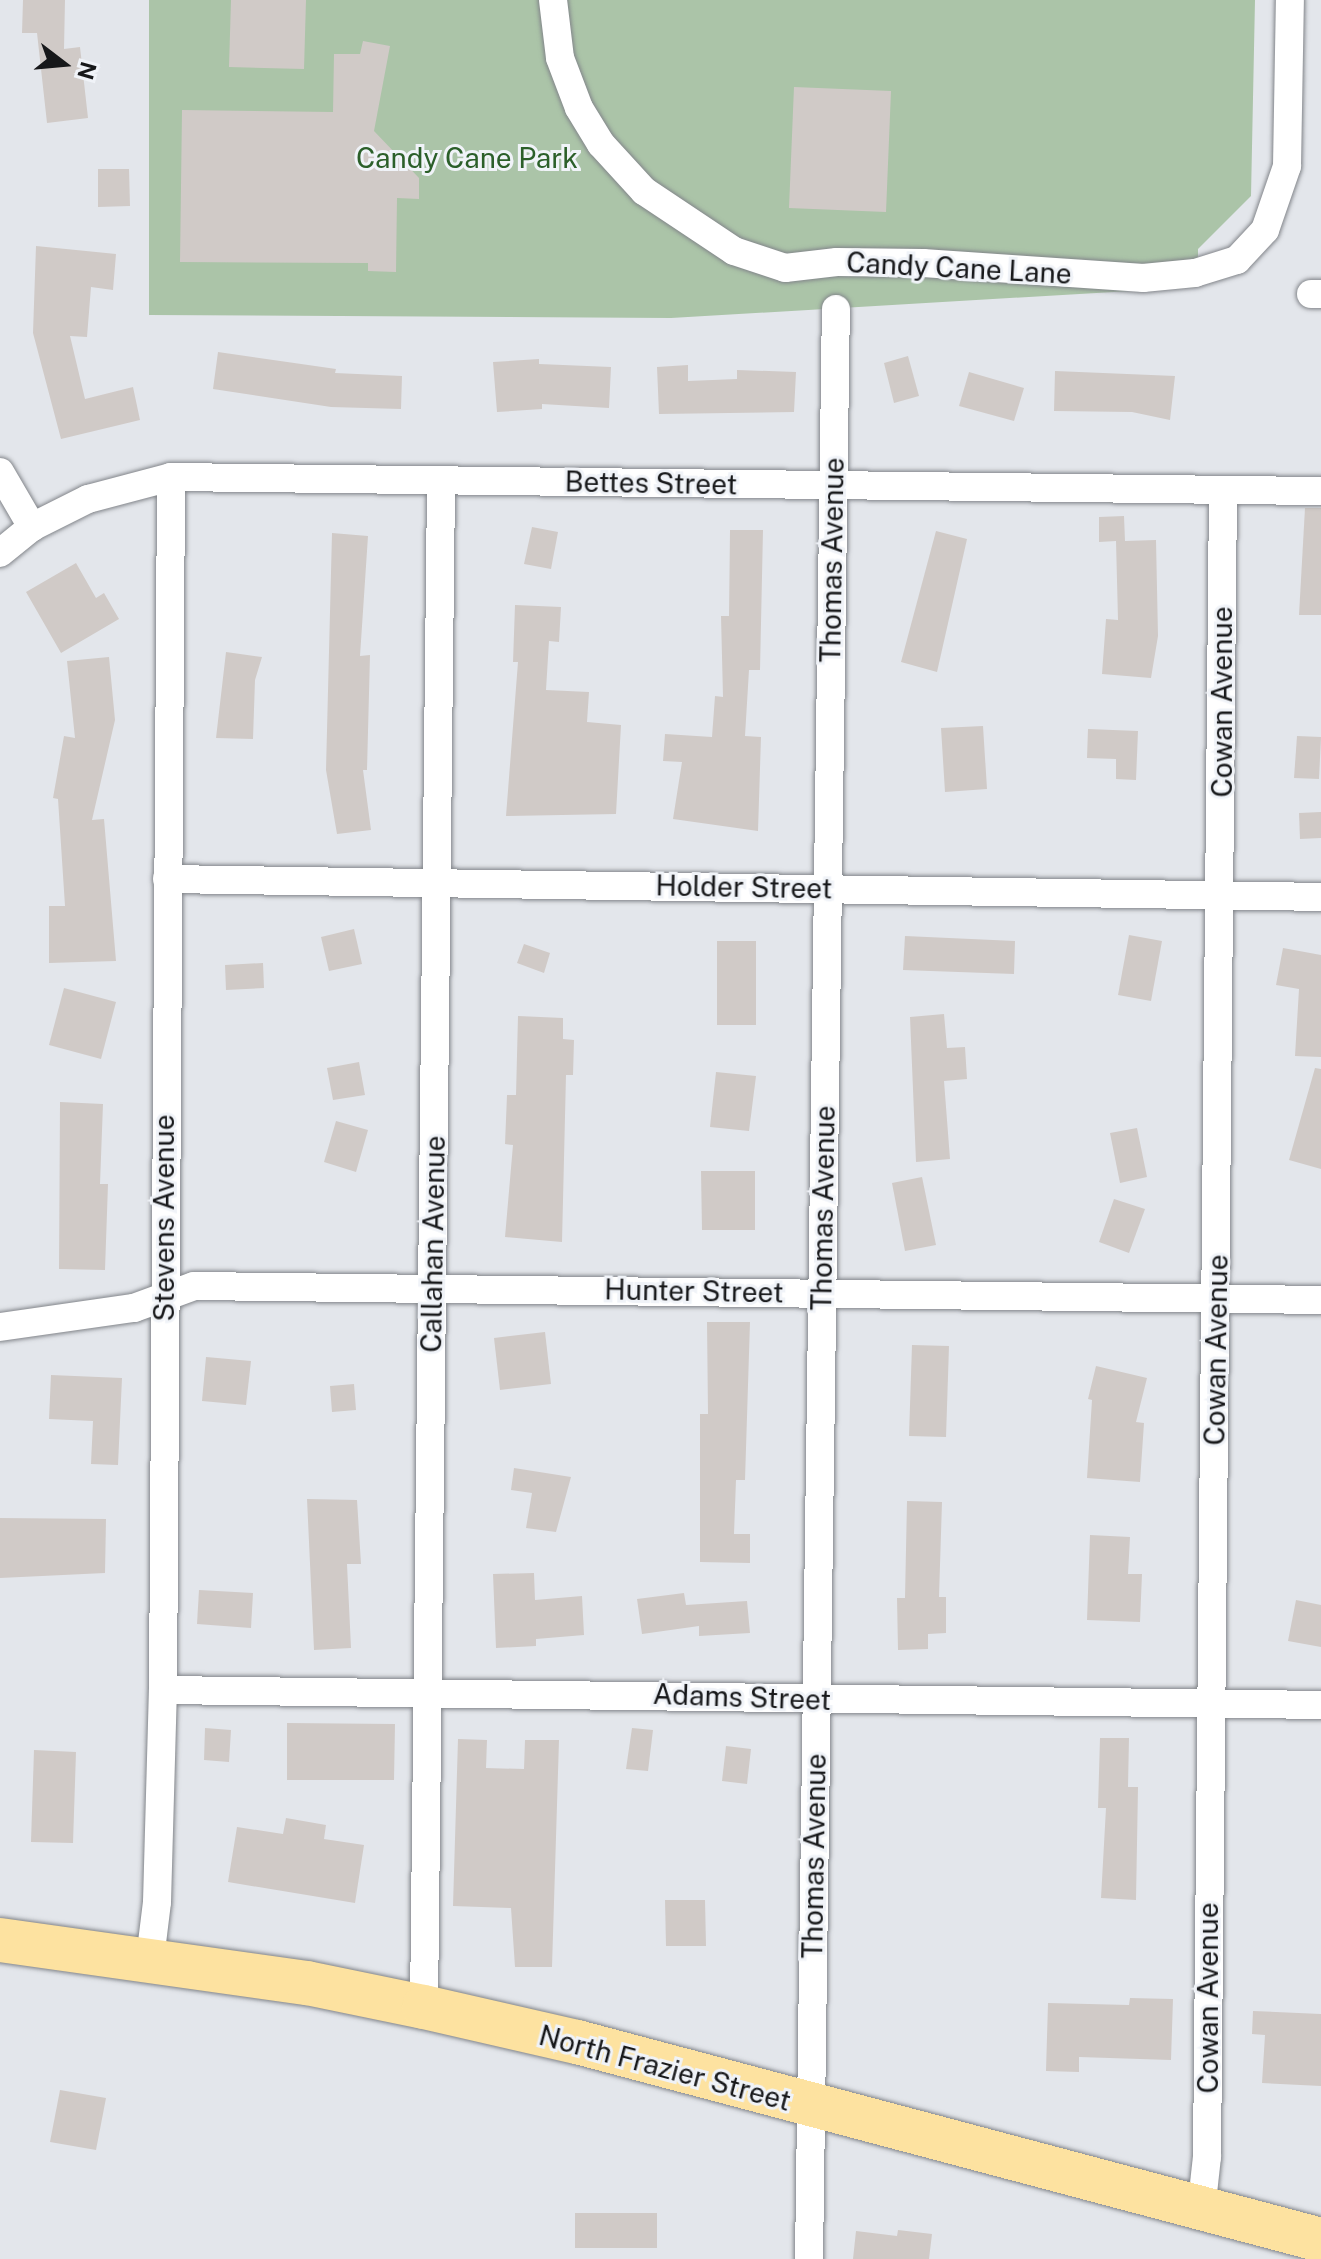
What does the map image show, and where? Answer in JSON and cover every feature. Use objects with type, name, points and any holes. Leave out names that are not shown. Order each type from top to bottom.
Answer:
[{"type":"main road","name":"North Frazier Street","points":[[0,1940],[150,1959],[424,2007],[577,2042],[1201,2211],[1321,2240]]},
{"type":"street","name":"Candy Cane Lane","points":[[553,0],[564,72],[601,144],[644,191],[734,251],[785,268],[837,262],[923,263],[1143,278],[1195,273],[1237,260],[1265,230],[1287,166],[1290,0]]},
{"type":"street","name":"Thomas Avenue","points":[[809,2259],[836,309]]},
{"type":"street","points":[[0,472],[32,527]]},
{"type":"street","name":"Bettes Street","points":[[0,553],[32,527],[88,499],[171,477],[1321,491]]},
{"type":"street","name":"Stevens Avenue","points":[[150,1959],[157,1902],[163,1690],[163,1294],[171,477]]},
{"type":"street","name":"Callahan Avenue","points":[[424,2007],[441,481]]},
{"type":"street","name":"Cowan Avenue","points":[[1201,2211],[1207,2157],[1210,1702],[1222,896],[1223,490]]},
{"type":"street","name":"Holder Street","points":[[167,879],[1321,897]]},
{"type":"street","name":"Hunter Street","points":[[0,1327],[134,1308],[163,1294],[194,1286],[1321,1300]]},
{"type":"street","name":"Adams Street","points":[[163,1690],[793,1694],[816,1700],[1321,1705]]},
{"type":"green space","name":"Candy Cane Park","points":[[149,0],[1255,0],[1251,196],[1198,249],[1198,287],[671,318],[149,315]]},
{"type":"building","points":[[23,0],[65,0],[64,49],[80,47],[88,118],[47,123],[37,33],[22,33]]},
{"type":"building","points":[[231,0],[306,0],[304,69],[229,67]]},
{"type":"building","points":[[363,41],[390,46],[374,131],[419,178],[419,199],[397,198],[396,272],[368,271],[368,263],[180,262],[182,110],[333,112],[334,54],[360,54]]},
{"type":"building","points":[[794,87],[891,91],[886,212],[789,208]]},
{"type":"building","points":[[98,169],[129,169],[130,206],[98,207]]},
{"type":"building","points":[[36,246],[116,254],[113,290],[91,287],[87,337],[70,336],[85,399],[133,387],[140,420],[61,439],[33,333]]},
{"type":"building","points":[[218,352],[336,369],[335,373],[402,376],[401,409],[331,407],[213,389]]},
{"type":"building","points":[[908,356],[919,396],[894,403],[884,363]]},
{"type":"building","points":[[539,359],[539,364],[611,367],[609,408],[542,404],[542,409],[497,412],[493,362]]},
{"type":"building","points":[[688,365],[688,381],[737,379],[737,370],[796,372],[794,412],[659,414],[657,367]]},
{"type":"building","points":[[1055,371],[1175,376],[1170,420],[1132,412],[1054,411]]},
{"type":"building","points":[[969,372],[1024,388],[1014,421],[959,406]]},
{"type":"building","points":[[1305,508],[1321,508],[1321,615],[1299,615]]},
{"type":"building","points":[[1124,516],[1125,541],[1156,540],[1158,636],[1151,678],[1102,674],[1106,619],[1118,620],[1116,541],[1099,542],[1099,517]]},
{"type":"building","points":[[532,527],[558,532],[551,569],[524,564]]},
{"type":"building","points":[[730,530],[763,530],[760,670],[749,670],[745,736],[761,737],[758,831],[673,819],[682,762],[663,761],[665,734],[712,737],[715,696],[723,697],[721,616],[729,616]]},
{"type":"building","points":[[936,531],[967,539],[937,672],[901,662]]},
{"type":"building","points":[[332,533],[368,536],[360,656],[370,655],[367,770],[363,770],[371,830],[337,834],[326,770]]},
{"type":"building","points":[[76,563],[96,598],[104,593],[119,619],[61,653],[26,592]]},
{"type":"building","points":[[515,605],[561,607],[559,642],[549,641],[546,690],[589,692],[587,722],[621,725],[616,814],[506,816],[518,662],[513,662]]},
{"type":"building","points":[[226,652],[262,657],[255,680],[253,739],[216,738]]},
{"type":"building","points":[[109,657],[115,720],[92,820],[104,819],[116,961],[49,963],[49,906],[65,906],[58,799],[53,798],[64,736],[75,738],[67,661]]},
{"type":"building","points":[[983,726],[987,789],[945,792],[941,728]]},
{"type":"building","points":[[1088,729],[1138,731],[1136,780],[1116,779],[1116,759],[1087,758]]},
{"type":"building","points":[[1297,736],[1321,737],[1319,779],[1294,778]]},
{"type":"building","points":[[1321,812],[1321,838],[1300,839],[1299,813]]},
{"type":"building","points":[[354,929],[362,964],[329,971],[321,937]]},
{"type":"building","points":[[1129,935],[1162,941],[1151,1001],[1118,995]]},
{"type":"building","points":[[905,936],[1015,941],[1014,974],[903,970]]},
{"type":"building","points":[[717,941],[756,941],[756,1025],[717,1025]]},
{"type":"building","points":[[524,944],[550,953],[544,973],[517,963]]},
{"type":"building","points":[[1283,948],[1321,955],[1321,1057],[1295,1056],[1299,989],[1276,985]]},
{"type":"building","points":[[263,963],[264,988],[226,990],[225,965]]},
{"type":"building","points":[[64,988],[116,1002],[101,1059],[49,1045]]},
{"type":"building","points":[[944,1014],[947,1048],[965,1047],[967,1079],[944,1081],[950,1159],[916,1162],[910,1017]]},
{"type":"building","points":[[518,1016],[563,1018],[563,1039],[574,1040],[573,1075],[566,1075],[562,1242],[505,1237],[513,1145],[505,1144],[507,1095],[516,1095]]},
{"type":"building","points":[[359,1062],[365,1095],[333,1100],[327,1068]]},
{"type":"building","points":[[1315,1068],[1321,1069],[1321,1169],[1289,1160]]},
{"type":"building","points":[[716,1072],[756,1076],[749,1131],[710,1127]]},
{"type":"building","points":[[60,1102],[103,1104],[100,1184],[108,1184],[105,1270],[59,1269]]},
{"type":"building","points":[[336,1121],[368,1130],[356,1172],[324,1162]]},
{"type":"building","points":[[1137,1128],[1147,1177],[1120,1183],[1110,1133]]},
{"type":"building","points":[[701,1171],[755,1171],[755,1230],[702,1230]]},
{"type":"building","points":[[922,1177],[936,1245],[905,1251],[892,1183]]},
{"type":"building","points":[[1114,1199],[1145,1209],[1129,1253],[1099,1242]]},
{"type":"building","points":[[707,1322],[750,1322],[745,1480],[736,1480],[734,1534],[750,1534],[750,1563],[700,1562],[700,1414],[708,1414]]},
{"type":"building","points":[[545,1332],[551,1384],[500,1390],[494,1338]]},
{"type":"building","points":[[912,1345],[949,1346],[946,1437],[909,1436]]},
{"type":"building","points":[[206,1357],[251,1361],[246,1405],[202,1401]]},
{"type":"building","points":[[1096,1366],[1147,1378],[1136,1422],[1144,1423],[1140,1482],[1087,1478],[1092,1400],[1088,1399]]},
{"type":"building","points":[[51,1375],[122,1378],[118,1465],[91,1464],[93,1421],[49,1419]]},
{"type":"building","points":[[354,1384],[356,1410],[332,1412],[330,1386]]},
{"type":"building","points":[[514,1468],[571,1477],[556,1532],[526,1528],[532,1493],[511,1490]]},
{"type":"building","points":[[307,1499],[357,1500],[361,1564],[347,1564],[351,1648],[314,1650]]},
{"type":"building","points":[[907,1501],[942,1502],[939,1597],[946,1597],[946,1633],[928,1634],[928,1649],[898,1650],[897,1598],[905,1598]]},
{"type":"building","points":[[0,1518],[106,1519],[105,1573],[0,1578]]},
{"type":"building","points":[[1090,1535],[1130,1537],[1128,1574],[1142,1574],[1140,1622],[1087,1620]]},
{"type":"building","points":[[534,1573],[535,1600],[582,1596],[584,1635],[536,1639],[536,1646],[496,1648],[493,1574]]},
{"type":"building","points":[[199,1590],[253,1593],[251,1628],[197,1624]]},
{"type":"building","points":[[684,1593],[686,1605],[747,1601],[750,1633],[699,1636],[699,1626],[642,1634],[637,1599]]},
{"type":"building","points":[[1296,1600],[1321,1605],[1321,1647],[1288,1641]]},
{"type":"building","points":[[287,1723],[395,1724],[394,1780],[287,1780]]},
{"type":"building","points":[[205,1728],[231,1730],[229,1762],[204,1760]]},
{"type":"building","points":[[632,1728],[653,1730],[648,1771],[626,1769]]},
{"type":"building","points":[[1100,1738],[1129,1738],[1128,1787],[1138,1787],[1136,1900],[1101,1898],[1106,1808],[1098,1808]]},
{"type":"building","points":[[458,1739],[487,1740],[486,1768],[524,1769],[525,1740],[559,1740],[552,1967],[515,1967],[511,1908],[453,1906]]},
{"type":"building","points":[[726,1746],[751,1749],[747,1784],[722,1781]]},
{"type":"building","points":[[34,1750],[76,1752],[73,1843],[31,1842]]},
{"type":"building","points":[[286,1818],[326,1825],[324,1839],[364,1845],[355,1903],[228,1882],[237,1827],[283,1834]]},
{"type":"building","points":[[665,1900],[705,1900],[706,1946],[666,1946]]},
{"type":"building","points":[[1130,1998],[1173,1999],[1171,2060],[1079,2057],[1079,2072],[1046,2071],[1048,2003],[1129,2005]]},
{"type":"building","points":[[1253,2011],[1321,2014],[1321,2086],[1262,2083],[1265,2035],[1252,2034]]},
{"type":"building","points":[[60,2090],[106,2098],[96,2150],[50,2142]]},
{"type":"building","points":[[575,2213],[657,2213],[657,2248],[575,2248]]},
{"type":"building","points":[[898,2230],[932,2234],[929,2259],[853,2259],[856,2231],[897,2236]]}]
